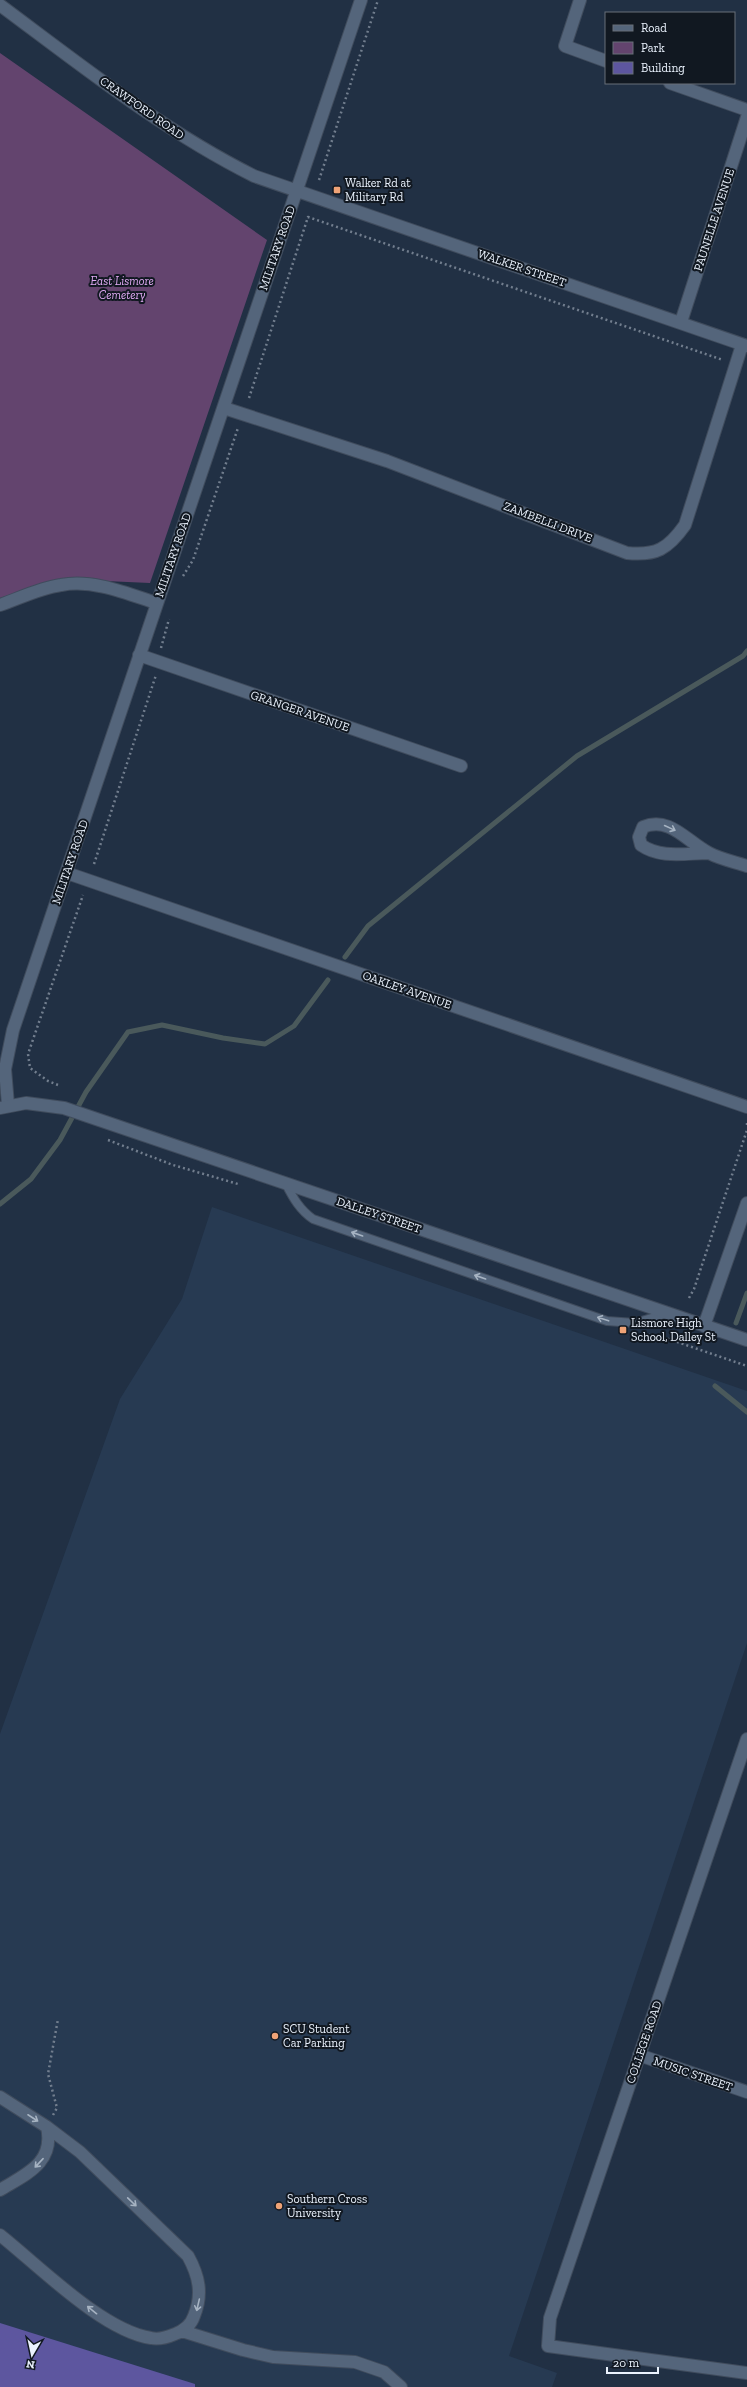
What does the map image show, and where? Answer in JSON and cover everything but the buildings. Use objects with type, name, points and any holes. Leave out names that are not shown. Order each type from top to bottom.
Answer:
[{"type":"street","name":"MILITARY ROAD","points":[[4,1106],[5,1069],[13,1030],[67,873],[156,603],[224,408],[361,0]]},
{"type":"street","points":[[580,0],[565,46],[605,61]]},
{"type":"street","name":"CRAWFORD ROAD","points":[[0,5],[161,123],[196,146],[254,176],[296,191]]},
{"type":"street","points":[[673,84],[747,110]]},
{"type":"street","name":"PAUNELLE AVENUE","points":[[681,322],[747,117]]},
{"type":"street","name":"WALKER STREET","points":[[296,191],[745,345]]},
{"type":"street","name":"ZAMBELLI DRIVE","points":[[224,408],[387,461],[627,553],[643,554],[659,550],[673,542],[685,525],[745,345]]},
{"type":"street","points":[[0,605],[61,584],[80,583],[100,586],[156,603]]},
{"type":"street","name":"GRANGER AVENUE","points":[[139,655],[461,766]]},
{"type":"street","points":[[709,853],[666,855],[651,853],[641,846],[639,837],[643,827],[654,823],[669,826],[709,853],[747,866]]},
{"type":"street","name":"OAKLEY AVENUE","points":[[67,873],[747,1107]]},
{"type":"street","name":"DALLEY STREET","points":[[4,1106],[26,1103],[64,1108],[744,1339]]},
{"type":"street","points":[[704,1326],[747,1203]]},
{"type":"street","name":"COLLEGE ROAD","points":[[747,1739],[550,2318],[548,2346],[747,2373]]},
{"type":"street","name":"MUSIC STREET","points":[[639,2055],[747,2092]]},
{"type":"street","points":[[0,2097],[47,2127],[80,2152],[188,2256],[197,2273],[200,2291],[199,2306],[193,2320],[182,2331],[168,2337],[153,2339],[115,2326],[99,2315],[0,2235]]},
{"type":"street","points":[[0,2190],[36,2167],[43,2158],[49,2144],[47,2127]]},
{"type":"street","points":[[182,2331],[243,2350],[273,2357],[355,2362],[384,2372],[401,2387]]},
{"type":"lane","points":[[286,1184],[292,1197],[305,1213],[313,1219],[607,1321],[635,1323],[668,1314]]},
{"type":"path","points":[[319,180],[378,0]]},
{"type":"path","points":[[249,398],[308,217],[725,361]]},
{"type":"path","points":[[180,583],[194,560],[239,426]]},
{"type":"path","points":[[160,649],[171,614]]},
{"type":"path","points":[[94,864],[156,673]]},
{"type":"path","points":[[58,1085],[43,1078],[30,1068],[28,1054],[83,895]]},
{"type":"path","points":[[689,1298],[694,1289],[747,1129],[747,1123]]},
{"type":"shaded area","points":[[212,1207],[747,1391],[747,1643],[509,2356],[557,2373],[552,2387],[0,2387],[0,1734],[120,1399],[182,1299]]},
{"type":"green space","name":"East Lismore Cemetery","points":[[0,53],[267,240],[150,583],[60,579],[0,598]]},
{"type":"waterway","points":[[345,957],[368,926],[577,756],[743,656],[747,651]]},
{"type":"waterway","points":[[0,1204],[31,1179],[60,1140],[86,1092],[128,1032],[162,1025],[223,1038],[265,1044],[294,1026],[328,980]]},
{"type":"waterway","points":[[736,1323],[747,1293]]},
{"type":"waterway","points":[[715,1386],[747,1412]]},
{"type":"place","name":"Walker Rd at Military Rd","points":[[337,190]]},
{"type":"place","name":"Lismore High School, Dalley St","points":[[623,1330]]},
{"type":"place","name":"SCU Student Car Parking","points":[[275,2036]]},
{"type":"place","name":"Southern Cross University","points":[[279,2206]]}]
